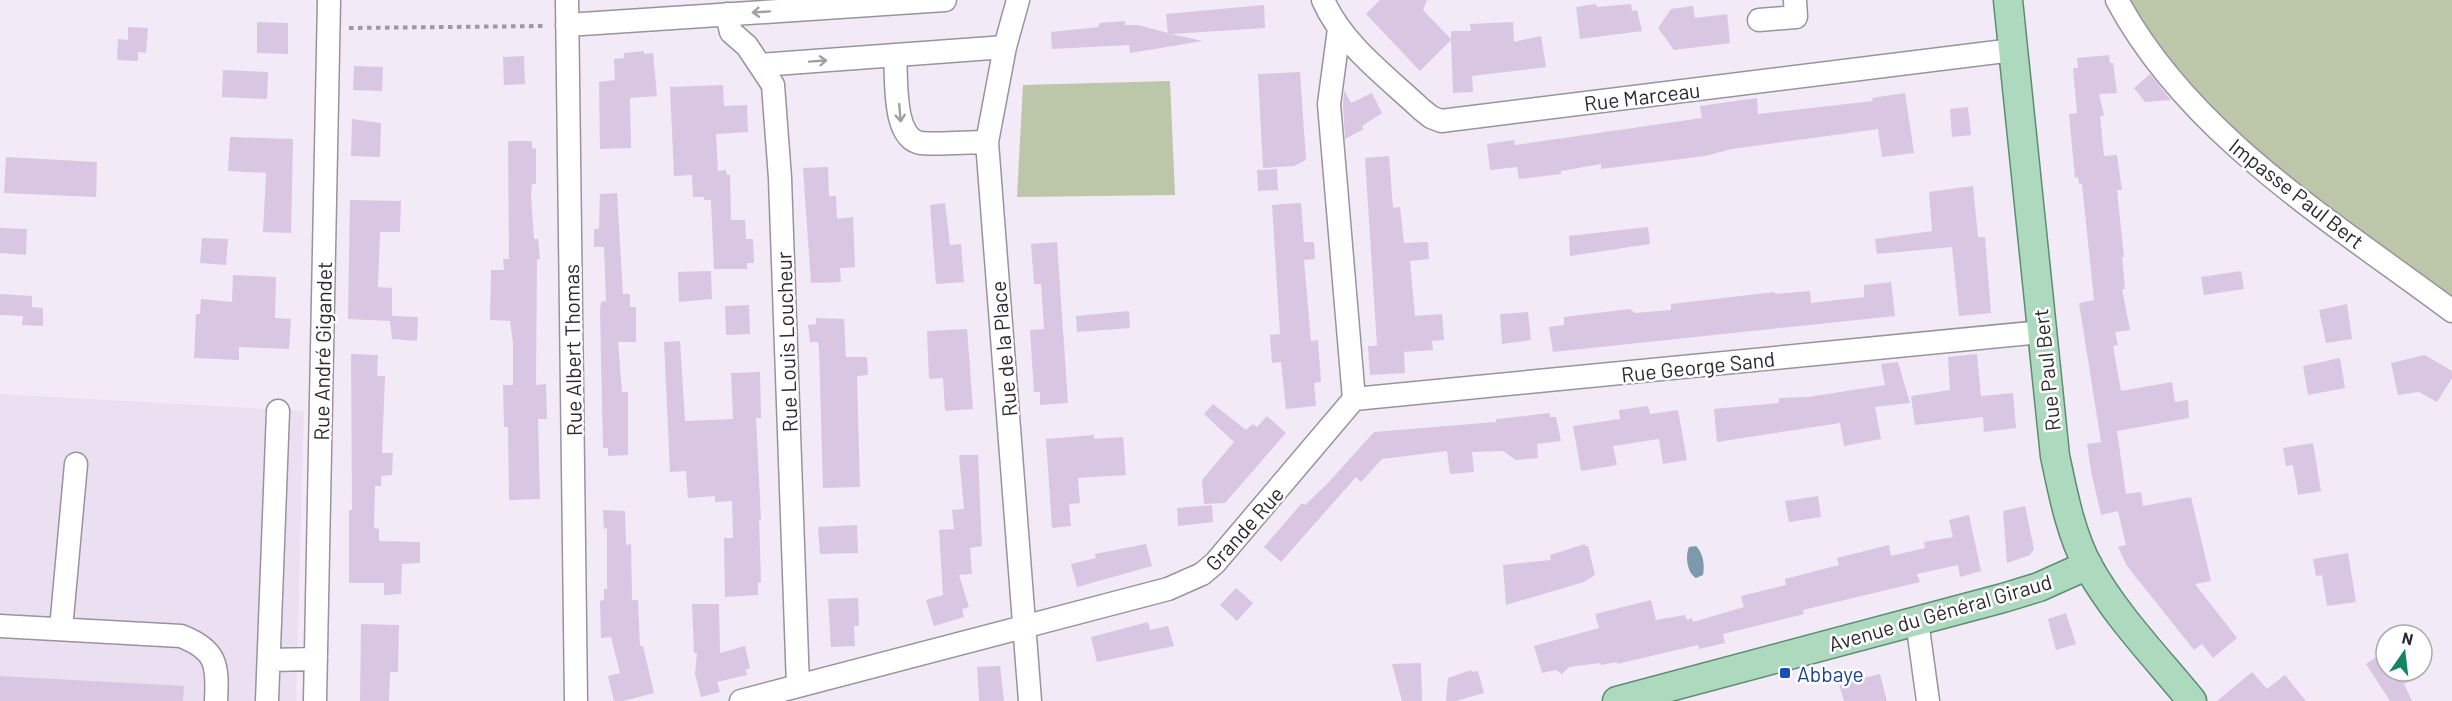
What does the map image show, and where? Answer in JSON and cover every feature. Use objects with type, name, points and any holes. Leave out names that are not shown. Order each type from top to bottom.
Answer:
[{"type":"main road","name":"Rue Paul Bert","points":[[2008,0],[2055,456],[2067,512],[2088,565],[2120,612],[2192,701]]},
{"type":"main road","name":"Avenue du Général Giraud","points":[[1617,701],[2039,587],[2088,565]]},
{"type":"street","name":"Rue André Gigandet","points":[[315,701],[329,0]]},
{"type":"street","name":"Rue Albert Thomas","points":[[567,0],[576,701]]},
{"type":"street","points":[[567,25],[945,0]]},
{"type":"street","name":"Rue de la Place","points":[[1018,0],[1005,47],[987,142],[1030,701]]},
{"type":"street","name":"Rue Marceau","points":[[1323,0],[1339,29],[1420,109],[1441,121],[2013,50]]},
{"type":"street","points":[[1759,20],[1796,17],[1795,0]]},
{"type":"street","name":"Impasse Paul Bert","points":[[2117,0],[2167,73],[2235,148],[2452,311]]},
{"type":"street","name":"Rue Louis Loucheur","points":[[728,14],[731,32],[747,46],[773,85],[780,178],[798,686]]},
{"type":"street","points":[[1339,29],[1329,104],[1354,399]]},
{"type":"street","points":[[760,65],[1005,47]]},
{"type":"street","points":[[895,55],[901,125],[906,136],[919,143],[987,142]]},
{"type":"street","name":"Rue George Sand","points":[[1354,399],[2042,332]]},
{"type":"street","name":"Grande Rue","points":[[741,701],[1168,590],[1202,574],[1215,563],[1354,399]]},
{"type":"street","points":[[267,701],[278,411]]},
{"type":"street","points":[[61,629],[76,464]]},
{"type":"street","points":[[1917,621],[1928,701]]},
{"type":"street","points":[[0,626],[181,636],[199,643],[210,652],[218,673],[216,701]]},
{"type":"street","points":[[269,660],[316,659]]},
{"type":"path","points":[[328,28],[567,25]]},
{"type":"shaded area","points":[[0,394],[304,411],[296,701],[0,701]]},
{"type":"green space","points":[[2129,0],[2452,0],[2452,299],[2317,204],[2255,154],[2215,114],[2176,68]]},
{"type":"green space","points":[[1170,81],[1175,195],[1017,197],[1023,85]]},
{"type":"water","points":[[1696,546],[1702,556],[1704,567],[1703,575],[1696,578],[1689,568],[1687,559],[1689,547]]},
{"type":"building","points":[[1380,0],[1427,0],[1423,10],[1451,39],[1451,31],[1471,31],[1470,24],[1513,22],[1514,42],[1541,36],[1546,67],[1472,76],[1473,92],[1453,93],[1451,40],[1420,71],[1366,14]]},
{"type":"building","points":[[1596,4],[1597,7],[1631,4],[1632,11],[1637,10],[1642,31],[1580,39],[1576,7]]},
{"type":"building","points":[[1264,5],[1265,28],[1171,34],[1203,41],[1130,53],[1129,45],[1052,49],[1051,32],[1099,27],[1099,23],[1125,21],[1125,25],[1138,25],[1168,33],[1166,14]]},
{"type":"building","points":[[1693,6],[1695,18],[1727,14],[1730,43],[1674,50],[1658,28],[1671,9]]},
{"type":"building","points":[[257,22],[288,23],[288,54],[257,53]]},
{"type":"building","points":[[128,27],[148,28],[146,53],[138,52],[138,61],[117,60],[118,39],[128,40]]},
{"type":"building","points":[[644,51],[644,54],[653,53],[657,96],[630,98],[631,148],[600,149],[599,82],[615,80],[614,59],[624,58],[624,53]]},
{"type":"building","points":[[2109,55],[2110,63],[2113,63],[2117,93],[2099,94],[2104,115],[2100,116],[2104,156],[2117,155],[2122,190],[2117,190],[2124,257],[2122,257],[2125,289],[2122,289],[2130,330],[2115,332],[2118,345],[2113,346],[2121,391],[2172,382],[2175,402],[2188,400],[2189,418],[2117,431],[2126,494],[2141,492],[2143,506],[2191,497],[2211,581],[2195,584],[2237,638],[2213,658],[2202,644],[2194,650],[2127,566],[2118,547],[2126,545],[2118,511],[2101,515],[2091,471],[2087,444],[2101,442],[2079,303],[2094,300],[2082,184],[2079,184],[2078,177],[2075,178],[2069,114],[2077,113],[2073,68],[2078,68],[2077,58]]},
{"type":"building","points":[[524,56],[525,84],[504,85],[503,57]]},
{"type":"building","points":[[354,66],[383,67],[382,91],[353,90]]},
{"type":"building","points":[[223,70],[268,72],[267,99],[222,97]]},
{"type":"building","points":[[1300,72],[1306,160],[1294,166],[1263,168],[1258,74]]},
{"type":"building","points":[[2150,74],[2171,100],[2145,102],[2134,88]]},
{"type":"building","points":[[723,85],[724,106],[747,105],[748,132],[716,134],[718,171],[726,170],[727,175],[730,175],[731,220],[745,220],[746,239],[753,239],[754,263],[747,263],[747,269],[714,269],[711,200],[704,200],[704,197],[693,197],[692,175],[674,176],[670,87]]},
{"type":"building","points":[[1344,90],[1351,103],[1372,93],[1382,113],[1362,126],[1364,129],[1345,139],[1343,104]]},
{"type":"building","points":[[1905,93],[1914,153],[1882,157],[1878,129],[1732,149],[1705,156],[1601,169],[1601,164],[1561,171],[1561,174],[1519,179],[1517,167],[1490,170],[1487,144],[1514,140],[1515,145],[1702,118],[1700,106],[1757,98],[1758,114],[1873,101],[1872,98]]},
{"type":"building","points":[[1968,107],[1971,135],[1952,137],[1950,109]]},
{"type":"building","points":[[352,119],[381,123],[380,157],[351,156]]},
{"type":"building","points":[[230,137],[293,139],[291,233],[263,232],[266,173],[228,171]]},
{"type":"building","points":[[508,141],[532,141],[532,148],[536,149],[536,184],[532,184],[531,196],[534,239],[538,239],[540,259],[537,259],[536,385],[546,384],[547,419],[538,419],[540,499],[509,500],[508,427],[504,427],[503,385],[513,385],[513,343],[510,321],[490,320],[491,270],[504,270],[503,259],[509,259]]},
{"type":"building","points":[[1389,156],[1393,208],[1400,207],[1404,243],[1428,242],[1429,259],[1410,261],[1415,316],[1442,314],[1444,340],[1432,341],[1433,350],[1404,352],[1405,373],[1370,375],[1368,346],[1377,346],[1365,158]]},
{"type":"building","points":[[6,157],[97,162],[96,197],[4,193]]},
{"type":"building","points":[[828,167],[829,196],[836,196],[837,219],[853,217],[855,267],[840,268],[841,282],[811,283],[803,168]]},
{"type":"building","points":[[1277,169],[1278,190],[1258,191],[1257,170]]},
{"type":"building","points":[[1973,186],[1978,237],[1985,237],[1991,313],[1959,316],[1952,247],[1877,254],[1875,239],[1932,231],[1929,192]]},
{"type":"building","points":[[617,193],[623,294],[630,294],[630,307],[636,307],[636,342],[618,342],[622,392],[628,392],[628,455],[608,456],[608,448],[603,448],[600,312],[601,302],[606,301],[604,247],[594,247],[594,229],[599,229],[600,194]]},
{"type":"building","points":[[350,200],[401,201],[400,232],[380,232],[378,287],[392,288],[392,316],[418,317],[417,341],[392,339],[390,321],[348,319]]},
{"type":"building","points":[[945,203],[950,245],[961,244],[964,282],[936,284],[930,205]]},
{"type":"building","points":[[1301,203],[1304,242],[1314,242],[1315,259],[1304,260],[1311,341],[1318,340],[1321,382],[1314,383],[1316,406],[1286,409],[1281,362],[1272,363],[1270,335],[1280,334],[1272,205]]},
{"type":"building","points":[[1648,227],[1650,244],[1570,256],[1569,236]]},
{"type":"building","points":[[0,228],[27,229],[26,255],[0,253]]},
{"type":"building","points":[[202,238],[228,239],[226,265],[200,263]]},
{"type":"building","points":[[1057,242],[1068,403],[1040,405],[1040,392],[1034,392],[1030,330],[1044,329],[1041,284],[1034,284],[1031,244]]},
{"type":"building","points":[[711,271],[712,299],[679,302],[678,272]]},
{"type":"building","points":[[2241,271],[2244,289],[2204,295],[2201,277]]},
{"type":"building","points":[[233,275],[276,277],[275,318],[291,319],[289,349],[239,347],[239,360],[194,358],[196,314],[200,314],[201,299],[232,302]]},
{"type":"building","points":[[1891,282],[1895,316],[1553,352],[1549,327],[1564,325],[1564,317],[1630,309],[1635,313],[1671,310],[1671,304],[1775,292],[1775,294],[1810,291],[1811,303],[1864,297],[1864,285]]},
{"type":"building","points":[[0,294],[32,296],[32,307],[43,308],[43,326],[22,325],[23,316],[0,315]]},
{"type":"building","points":[[2347,304],[2352,339],[2326,343],[2319,310]]},
{"type":"building","points":[[749,305],[750,334],[726,335],[725,306]]},
{"type":"building","points":[[1129,311],[1130,328],[1077,332],[1076,316]]},
{"type":"building","points":[[1528,312],[1531,340],[1502,344],[1500,314]]},
{"type":"building","points":[[816,318],[844,319],[846,357],[867,357],[868,375],[857,376],[860,487],[823,488],[819,348],[818,342],[810,342],[808,325],[816,324]]},
{"type":"building","points":[[967,329],[973,409],[945,411],[943,378],[929,379],[927,331]]},
{"type":"building","points":[[680,341],[685,421],[733,419],[731,373],[760,372],[761,418],[756,418],[761,520],[759,520],[761,582],[758,583],[758,595],[725,597],[724,538],[733,538],[732,501],[715,502],[715,496],[688,498],[686,471],[670,472],[664,342]]},
{"type":"building","points":[[351,354],[378,355],[377,376],[385,376],[382,453],[393,453],[392,475],[381,476],[381,486],[375,486],[374,528],[379,529],[379,541],[420,542],[420,563],[402,564],[401,594],[384,595],[384,583],[349,583],[349,510],[352,510]]},
{"type":"building","points":[[1977,354],[1981,396],[2013,393],[2016,428],[1984,432],[1983,417],[1915,425],[1911,396],[1950,390],[1948,357]]},
{"type":"building","points":[[2425,355],[2452,371],[2452,378],[2437,402],[2419,392],[2398,395],[2391,363]]},
{"type":"building","points":[[2340,358],[2345,388],[2308,395],[2303,366]]},
{"type":"building","points":[[1898,362],[1910,403],[1875,407],[1881,439],[1844,446],[1840,423],[1717,442],[1714,409],[1779,403],[1779,398],[1808,397],[1885,385],[1881,364]]},
{"type":"building","points":[[1213,404],[1246,430],[1253,424],[1257,427],[1267,416],[1286,433],[1225,503],[1204,504],[1202,480],[1234,442],[1204,414]]},
{"type":"building","points":[[1648,406],[1650,414],[1678,410],[1687,460],[1663,464],[1659,439],[1613,446],[1617,465],[1581,471],[1573,426],[1620,419],[1619,410]]},
{"type":"building","points":[[1550,413],[1550,417],[1556,417],[1561,441],[1537,444],[1538,458],[1516,460],[1503,451],[1472,452],[1474,472],[1450,474],[1447,451],[1382,459],[1361,482],[1356,477],[1281,562],[1264,547],[1302,503],[1305,505],[1328,483],[1374,432],[1496,422],[1496,419]]},
{"type":"building","points":[[1094,435],[1094,439],[1123,437],[1126,475],[1078,478],[1080,503],[1069,504],[1071,526],[1052,528],[1046,439]]},
{"type":"building","points":[[2313,443],[2321,491],[2298,495],[2293,465],[2286,466],[2283,448]]},
{"type":"building","points":[[959,455],[978,455],[982,546],[970,548],[972,574],[959,575],[969,607],[962,609],[964,617],[934,626],[926,600],[943,595],[939,530],[954,529],[952,510],[964,509]]},
{"type":"building","points":[[1818,496],[1821,517],[1789,522],[1785,501]]},
{"type":"building","points":[[1212,505],[1213,522],[1178,526],[1177,508]]},
{"type":"building","points":[[2025,506],[2034,549],[2030,555],[2007,563],[2003,511]]},
{"type":"building","points":[[603,510],[625,511],[626,545],[631,544],[632,600],[638,600],[640,646],[643,646],[654,693],[623,701],[614,701],[608,676],[620,673],[611,637],[601,638],[600,601],[604,600],[604,589],[607,589],[607,528],[604,529]]},
{"type":"building","points":[[1969,515],[1981,571],[1960,577],[1958,565],[1917,574],[1920,582],[1803,610],[1804,614],[1723,634],[1725,643],[1699,649],[1698,645],[1617,664],[1617,662],[1601,665],[1600,663],[1569,667],[1562,674],[1556,670],[1542,673],[1534,646],[1599,628],[1595,614],[1651,600],[1656,620],[1685,615],[1687,620],[1692,618],[1693,622],[1744,607],[1741,596],[1786,585],[1785,579],[1839,565],[1837,558],[1889,545],[1891,556],[1925,548],[1924,542],[1953,537],[1949,520]]},
{"type":"building","points":[[857,525],[858,553],[820,554],[818,527]]},
{"type":"building","points":[[1146,544],[1152,566],[1077,587],[1071,564],[1096,558],[1095,554]]},
{"type":"building","points":[[1585,544],[1588,546],[1595,575],[1584,582],[1506,605],[1503,565],[1551,560],[1550,555]]},
{"type":"building","points":[[2348,553],[2356,602],[2327,606],[2322,575],[2316,576],[2313,559]]},
{"type":"building","points":[[1236,588],[1253,603],[1237,621],[1220,605]]},
{"type":"building","points":[[858,598],[859,626],[854,626],[855,646],[831,647],[828,599]]},
{"type":"building","points":[[692,604],[719,604],[720,653],[745,646],[750,668],[745,670],[747,675],[717,682],[720,692],[701,697],[695,674],[697,653],[694,653]]},
{"type":"building","points":[[2066,613],[2076,644],[2056,650],[2048,619]]},
{"type":"building","points":[[1148,622],[1150,630],[1168,626],[1174,646],[1097,662],[1091,637]]},
{"type":"building","points":[[361,624],[399,625],[398,672],[390,672],[389,701],[360,701]]},
{"type":"building","points":[[2374,658],[2374,676],[2366,664]]},
{"type":"building","points":[[1421,663],[1422,701],[1402,701],[1392,664]]},
{"type":"building","points":[[1000,666],[1004,701],[979,701],[977,667]]},
{"type":"building","points":[[1471,670],[1472,672],[1478,671],[1484,693],[1456,701],[1446,701],[1448,678]]},
{"type":"building","points":[[2252,672],[2267,689],[2285,675],[2306,701],[2217,701]]},
{"type":"building","points":[[1880,674],[1887,701],[1844,701],[1839,684]]},
{"type":"building","points":[[0,676],[184,686],[183,701],[0,701]]},
{"type":"building","points":[[2378,683],[2406,683],[2404,684],[2412,701],[2390,701]]},
{"type":"place","name":"Abbaye","points":[[1785,673]]}]
